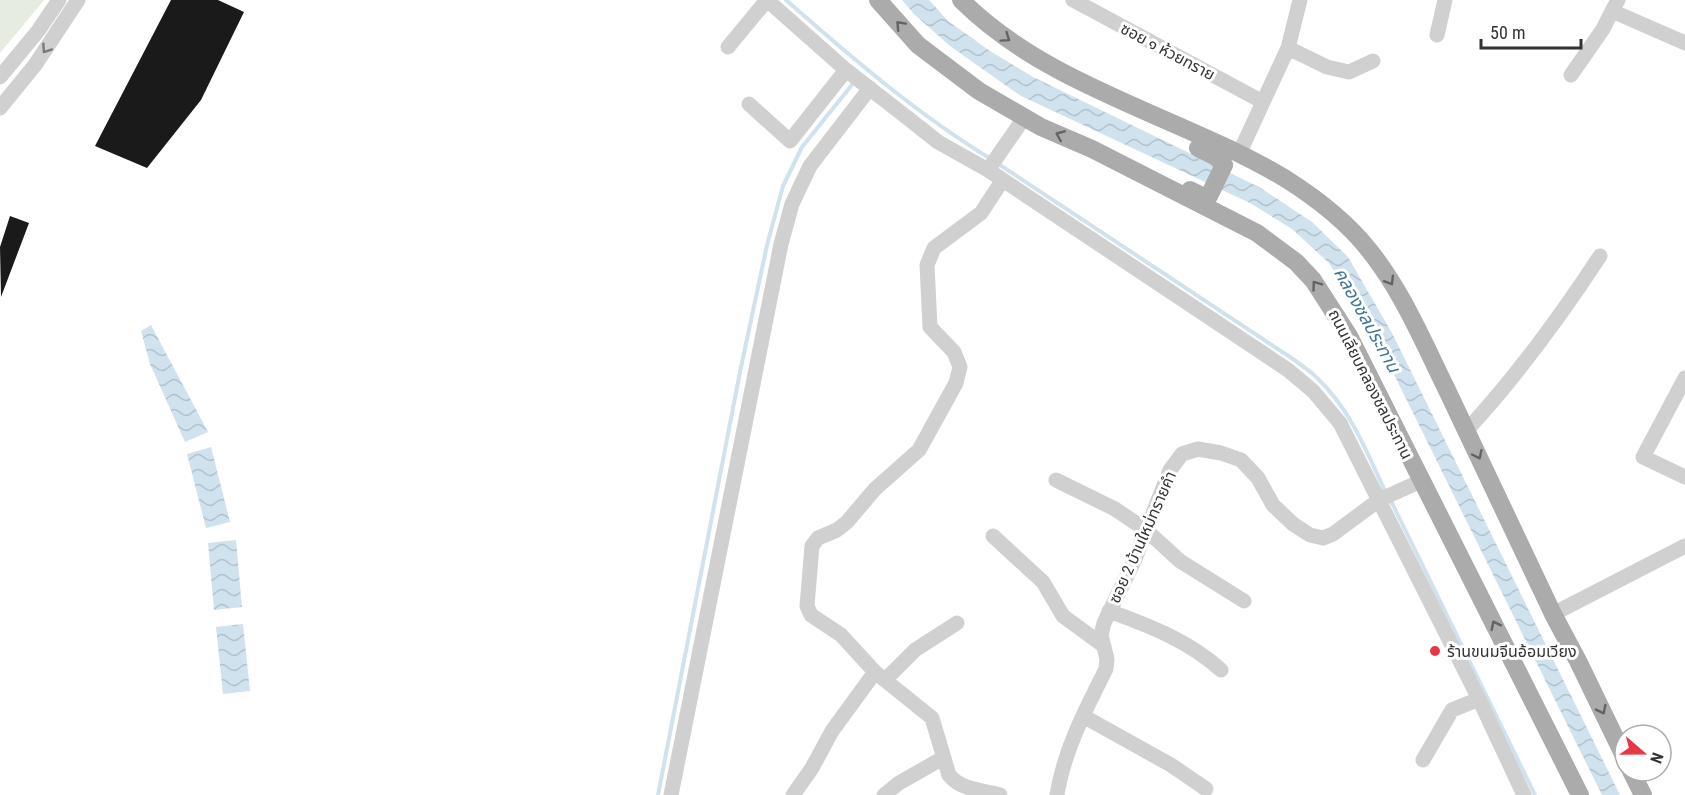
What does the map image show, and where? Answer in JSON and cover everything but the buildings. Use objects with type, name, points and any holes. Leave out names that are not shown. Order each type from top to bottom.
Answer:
[{"type":"main road","name":"ถนนเลียบคลองชลประทาน","points":[[878,0],[918,45],[979,91],[1024,118],[1092,149],[1257,232],[1296,262],[1313,280],[1349,336],[1580,795]]},
{"type":"main road","points":[[965,1],[981,20],[1049,66],[1122,100],[1232,163],[1288,181],[1332,213],[1368,248],[1410,313],[1553,614],[1613,733]]},
{"type":"main road","points":[[1092,149],[1204,196],[1216,197],[1282,239],[1296,262]]},
{"type":"main road","points":[[1216,197],[1232,163]]},
{"type":"street","points":[[0,77],[38,31],[59,0]]},
{"type":"street","points":[[0,108],[35,65],[78,0]]},
{"type":"street","points":[[728,46],[767,0],[850,73],[938,142],[990,167],[1002,182],[1288,370],[1313,391],[1340,423],[1382,498],[1524,795]]},
{"type":"street","name":"ซอย ๑ ห้วยทราย","points":[[1073,0],[1263,102]]},
{"type":"street","points":[[1232,163],[1288,48],[1300,0]]},
{"type":"street","points":[[1437,34],[1445,0]]},
{"type":"street","points":[[1571,75],[1603,28],[1615,5],[1685,43]]},
{"type":"street","points":[[1288,48],[1327,67],[1349,72],[1373,61]]},
{"type":"street","points":[[749,104],[790,141],[850,73]]},
{"type":"street","points":[[671,795],[780,244],[792,204],[810,166],[870,88]]},
{"type":"street","points":[[990,167],[1024,118]]},
{"type":"street","points":[[1000,795],[962,787],[955,782],[949,775],[932,718],[880,676],[841,635],[811,615],[807,606],[812,546],[818,538],[837,530],[847,522],[875,489],[919,450],[956,383],[960,367],[954,352],[930,327],[927,265],[934,248],[981,213],[1002,182]]},
{"type":"street","points":[[1467,430],[1509,382],[1561,314],[1600,256]]},
{"type":"street","points":[[1685,378],[1643,457],[1685,477]]},
{"type":"street","name":"ซอย 2 บ้านใหม่ทรายคำ","points":[[1057,795],[1060,780],[1083,716],[1107,669],[1101,635],[1109,611],[1135,558],[1170,470],[1182,453],[1198,449],[1221,453],[1241,460],[1258,478],[1273,505],[1293,524],[1310,535],[1323,538],[1333,534],[1382,498],[1420,481]]},
{"type":"street","points":[[1056,480],[1115,509],[1146,531],[1180,561],[1244,601]]},
{"type":"street","points":[[993,536],[1043,582],[1063,616],[1104,646]]},
{"type":"street","points":[[1553,614],[1685,546]]},
{"type":"street","points":[[1109,611],[1164,632],[1207,657],[1221,670]]},
{"type":"street","points":[[793,795],[812,768],[832,731],[880,676],[957,623]]},
{"type":"street","points":[[1423,760],[1452,710],[1479,699]]},
{"type":"street","points":[[1083,716],[1171,765],[1206,789]]},
{"type":"street","points":[[885,795],[899,783],[943,758]]},
{"type":"shaded area","points":[[0,0],[44,0],[0,53]]},
{"type":"water","name":"คลองชลประทาน","points":[[902,0],[929,0],[948,21],[990,51],[1033,77],[1259,187],[1312,222],[1348,257],[1392,333],[1620,795],[1602,795],[1376,338],[1329,263],[1292,229],[1250,203],[1021,96],[950,46],[914,14]]},
{"type":"water","points":[[151,325],[208,432],[185,442],[150,364],[141,331]]},
{"type":"water","points":[[211,447],[230,522],[206,528],[187,454]]},
{"type":"water","points":[[236,540],[242,607],[214,610],[208,543]]},
{"type":"water","points":[[243,624],[250,691],[223,694],[216,627]]},
{"type":"waterway","points":[[786,0],[911,104],[991,159]]},
{"type":"waterway","points":[[658,795],[740,372],[767,245],[783,186],[802,147],[855,81]]},
{"type":"waterway","points":[[997,163],[1313,374],[1330,391],[1349,418],[1386,493]]},
{"type":"waterway","points":[[1390,499],[1535,795]]},
{"type":"place","name":"ร้านขนมจีนอ้อมเวียง","points":[[1435,651]]}]
